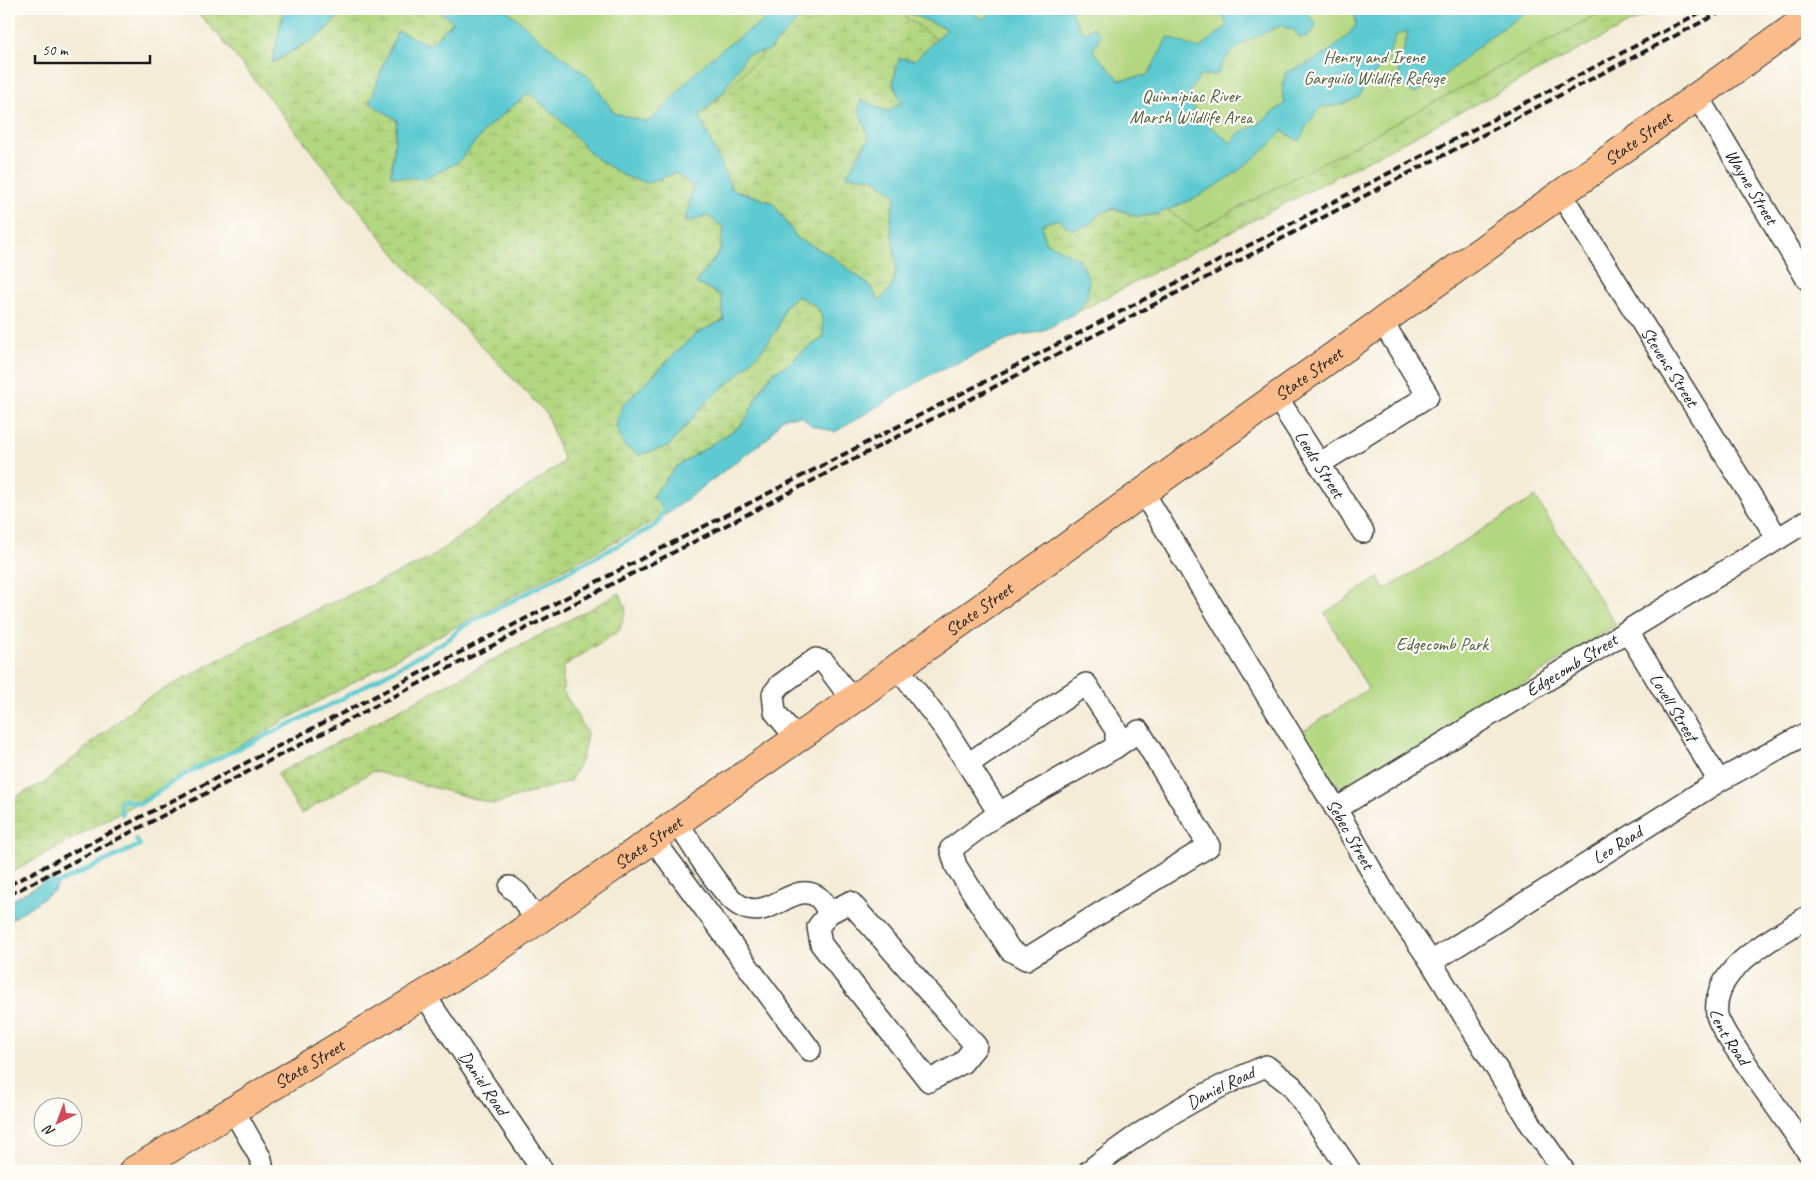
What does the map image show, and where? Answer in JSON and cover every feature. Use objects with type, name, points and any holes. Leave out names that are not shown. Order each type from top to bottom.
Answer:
[{"type":"main road","name":"State Street","points":[[133,1171],[425,996],[537,921],[852,700],[1807,18]]},
{"type":"street","name":"Wayne Street","points":[[1697,96],[1807,279]]},
{"type":"street","name":"Stevens Street","points":[[1561,194],[1778,539]]},
{"type":"street","points":[[1319,464],[1428,396],[1382,321]]},
{"type":"street","name":"Leeds Street","points":[[1276,396],[1364,532]]},
{"type":"street","name":"Sebec Street","points":[[1143,492],[1336,809],[1386,896],[1431,962],[1528,1120],[1564,1171]]},
{"type":"street","name":"Edgecomb Street","points":[[1336,809],[1807,521]]},
{"type":"street","name":"Lovell Street","points":[[1628,632],[1719,781]]},
{"type":"street","points":[[796,738],[775,712],[773,694],[780,685],[816,659],[824,662],[852,700]]},
{"type":"street","points":[[897,667],[946,730],[999,813]]},
{"type":"street","points":[[968,764],[1086,684],[1116,730],[1116,747]]},
{"type":"street","points":[[1139,732],[1209,846],[1026,959],[1010,950],[956,866],[951,849],[999,813],[1139,732]]},
{"type":"street","name":"Leo Road","points":[[1431,962],[1719,781],[1807,735]]},
{"type":"street","points":[[677,822],[727,894],[740,906],[759,910],[770,908],[797,893],[809,893],[819,898],[829,913]]},
{"type":"street","points":[[653,839],[810,1050]]},
{"type":"street","points":[[510,887],[518,892],[537,921]]},
{"type":"street","points":[[850,902],[976,1046],[962,1063],[928,1081],[821,944],[818,927],[829,913],[850,902]]},
{"type":"street","name":"Lent Road","points":[[1807,917],[1742,960],[1728,974],[1719,990],[1717,1015],[1727,1036],[1807,1150]]},
{"type":"street","name":"Daniel Road","points":[[425,996],[543,1171]]},
{"type":"street","name":"Daniel Road","points":[[1089,1171],[1154,1124],[1228,1082],[1266,1066],[1292,1086],[1350,1171]]},
{"type":"street","points":[[234,1111],[260,1159],[263,1171]]},
{"type":"green space","points":[[194,9],[284,9],[273,63],[323,33],[344,9],[438,9],[454,21],[429,45],[397,120],[391,176],[457,163],[491,124],[529,93],[557,117],[648,183],[676,172],[693,185],[685,223],[707,215],[724,228],[720,251],[696,283],[721,295],[724,320],[695,334],[622,406],[669,446],[708,400],[738,375],[777,330],[785,306],[796,296],[811,303],[819,311],[823,338],[801,352],[791,363],[773,373],[757,395],[747,418],[739,427],[676,467],[652,496],[667,514],[395,659],[9,874],[9,800],[45,782],[141,702],[284,624],[429,559],[564,461],[546,413],[403,264],[219,36]]},
{"type":"green space","points":[[463,9],[807,9],[645,172]]},
{"type":"green space","points":[[804,9],[899,9],[947,29],[893,82],[901,102],[888,112],[854,159],[873,178],[896,195],[891,222],[896,273],[894,282],[879,301],[869,285],[830,255],[797,238],[773,203],[732,189],[699,115]]},
{"type":"green space","name":"Quinnipiac River Marsh Wildlife Area","points":[[895,9],[1607,9],[1196,231]]},
{"type":"green space","points":[[1530,9],[1657,9],[1076,313],[1087,298],[1080,260],[1045,242],[1042,224],[1057,219],[1089,225],[1101,214],[1112,210],[1118,210],[1139,217]]},
{"type":"green space","name":"Edgecomb Park","points":[[1535,497],[1616,625],[1374,778],[1352,787],[1344,788],[1339,785],[1333,780],[1315,755],[1302,732],[1368,689],[1325,613],[1379,577],[1385,590]]},
{"type":"green space","points":[[620,593],[626,609],[620,630],[563,667],[563,691],[587,733],[582,759],[570,781],[494,804],[373,771],[301,814],[277,774]]},
{"type":"water","points":[[284,9],[344,9],[323,33],[272,63]]},
{"type":"water","points":[[438,9],[506,9],[541,40],[589,77],[614,113],[648,122],[712,58],[737,38],[764,21],[748,9],[804,9],[793,25],[768,51],[746,55],[723,92],[699,115],[732,189],[773,203],[797,238],[830,255],[869,285],[879,301],[888,292],[896,273],[891,222],[896,195],[873,178],[846,176],[869,138],[859,110],[861,100],[888,112],[901,103],[893,82],[899,58],[915,60],[947,29],[899,9],[970,9],[970,12],[983,19],[993,9],[1075,9],[1071,13],[1083,33],[1093,27],[1100,35],[1093,51],[1120,80],[1148,75],[1168,37],[1198,49],[1227,26],[1221,9],[1305,9],[1316,25],[1309,36],[1300,38],[1294,30],[1280,26],[1261,34],[1235,49],[1222,64],[1218,74],[1200,76],[1189,93],[1196,115],[1231,143],[1240,132],[1257,125],[1285,103],[1282,90],[1286,72],[1316,60],[1334,48],[1356,25],[1355,16],[1365,9],[1530,9],[1488,38],[1437,82],[1413,94],[1397,80],[1408,31],[1396,35],[1386,62],[1368,80],[1359,97],[1341,105],[1321,107],[1307,125],[1300,141],[1282,131],[1267,148],[1229,178],[1195,198],[1158,214],[1139,217],[1115,208],[1100,213],[1089,225],[1073,230],[1057,219],[1042,224],[1045,242],[1080,260],[1089,279],[1087,298],[1076,313],[1041,332],[1019,335],[930,375],[835,432],[811,425],[801,416],[782,418],[769,437],[667,514],[652,496],[676,467],[739,427],[747,418],[757,395],[773,372],[791,363],[801,352],[823,338],[823,322],[819,311],[811,303],[796,296],[785,306],[777,330],[765,346],[738,375],[708,400],[669,446],[639,455],[624,446],[616,426],[622,406],[695,334],[724,320],[721,295],[696,283],[720,251],[724,228],[707,215],[685,223],[693,186],[676,173],[648,183],[624,176],[593,156],[557,117],[529,93],[491,124],[457,163],[423,179],[391,176],[397,120],[370,103],[385,60],[398,31],[429,45],[453,22]]},
{"type":"water","points":[[49,879],[58,883],[55,890],[9,921],[9,902]]},
{"type":"waterway","points":[[122,814],[120,805],[122,799],[140,804],[185,774],[336,702],[449,639],[460,628],[649,529],[659,522],[665,505]]},
{"type":"waterway","points":[[58,883],[140,845],[136,840]]},
{"type":"railway","points":[[9,885],[1707,9]]},
{"type":"railway","points":[[9,895],[1727,9]]},
{"type":"park label","name":"Henry and Irene Garguilo Wildlife Refuge","points":[[1374,67]]}]
